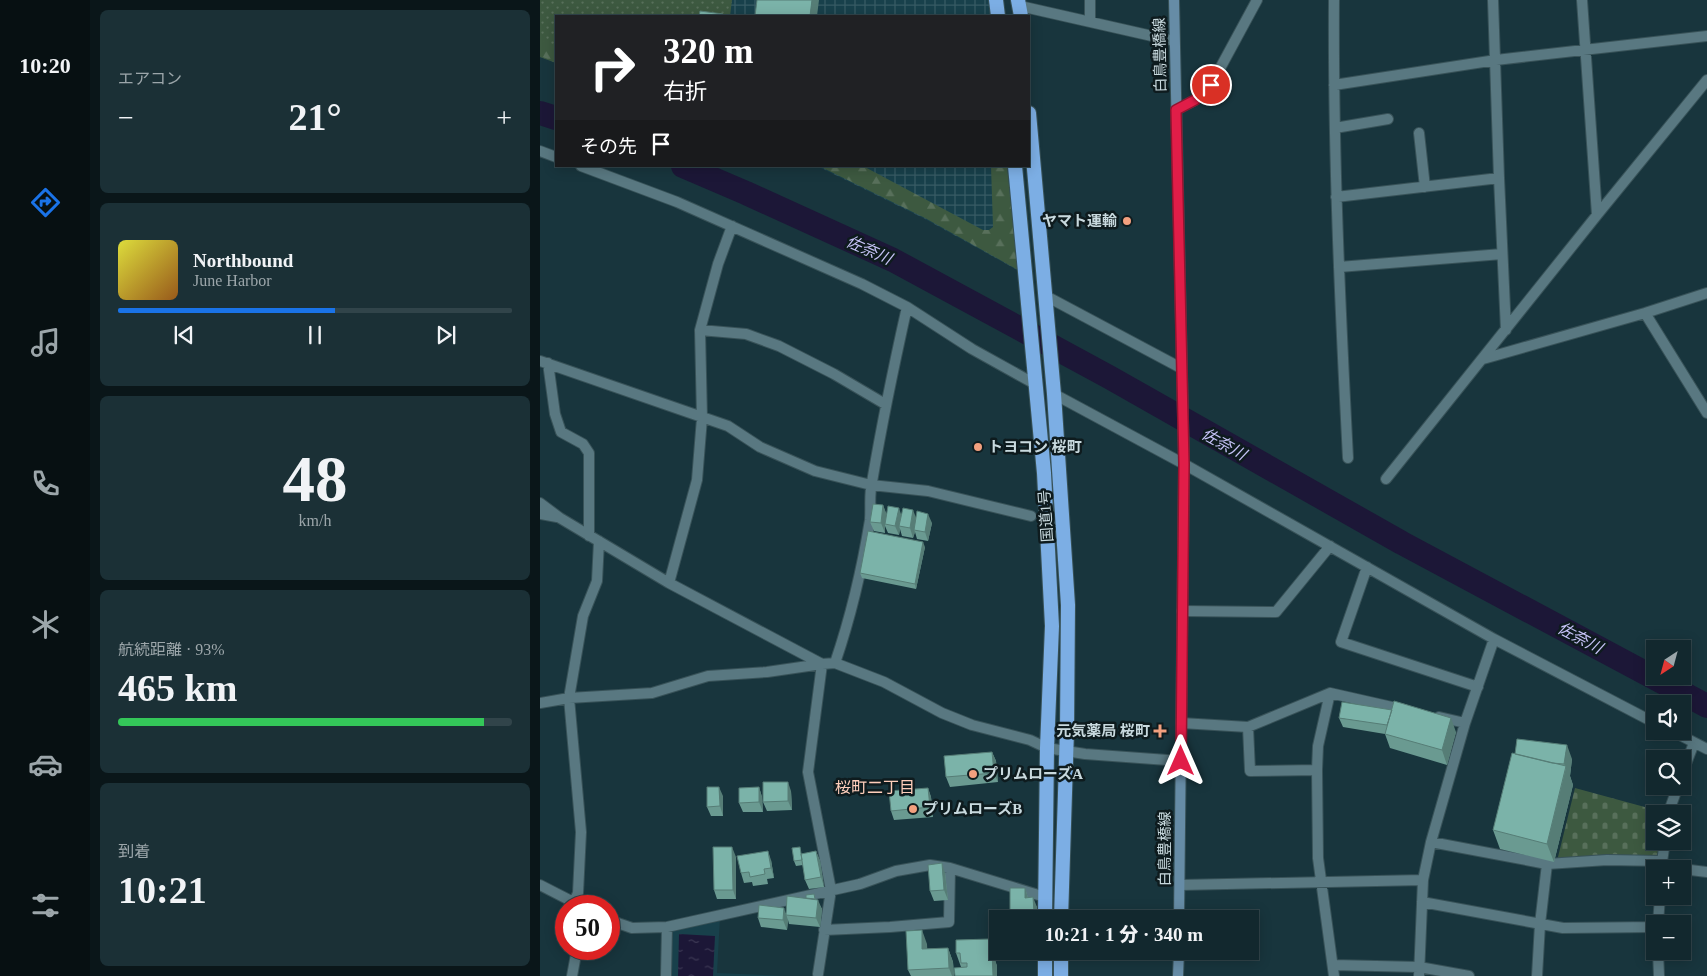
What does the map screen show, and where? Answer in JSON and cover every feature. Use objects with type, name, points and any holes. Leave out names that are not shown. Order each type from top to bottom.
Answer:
[{"type":"highway","points":[[996,0],[998,15]]},
{"type":"highway","name":"国道1号","points":[[1030,125],[1054,394],[1068,605],[1061,910]]},
{"type":"highway","name":"国道1号","points":[[1015,167],[1044,473],[1052,626],[1047,748],[1045,910]]},
{"type":"highway","points":[[1045,960],[1045,976]]},
{"type":"highway","points":[[1061,960],[1061,976]]},
{"type":"main road","name":"白鳥豊橋線","points":[[1174,0],[1184,464],[1179,910]]},
{"type":"main road","points":[[1178,960],[1178,976]]},
{"type":"street","points":[[1090,0],[1090,21]]},
{"type":"street","points":[[1176,110],[1195,100],[1211,85],[1257,0]]},
{"type":"street","points":[[1334,0],[1336,198],[1348,458]]},
{"type":"street","points":[[1493,0],[1498,178],[1506,330]]},
{"type":"street","points":[[1582,0],[1597,215]]},
{"type":"street","points":[[1020,7],[1174,40]]},
{"type":"street","points":[[1334,85],[1496,60],[1707,36]]},
{"type":"street","points":[[1386,479],[1707,80]]},
{"type":"street","points":[[1335,128],[1388,119]]},
{"type":"street","points":[[1419,134],[1425,187]]},
{"type":"street","points":[[540,151],[555,157]]},
{"type":"street","points":[[584,167],[677,202],[862,284],[907,307],[972,349],[1035,384]]},
{"type":"street","points":[[1336,198],[1498,178]]},
{"type":"street","points":[[669,583],[697,480],[702,418],[700,330],[718,264],[732,226]]},
{"type":"street","points":[[1339,267],[1502,254]]},
{"type":"street","points":[[1482,360],[1707,293]]},
{"type":"street","points":[[1044,295],[1181,368]]},
{"type":"street","points":[[835,663],[848,624],[858,581],[870,518],[871,485],[907,307]]},
{"type":"street","points":[[1644,313],[1707,413]]},
{"type":"street","points":[[700,330],[746,334],[779,346],[834,374],[886,404]]},
{"type":"street","points":[[544,362],[728,426],[760,447],[815,471],[871,485],[928,491],[1031,516]]},
{"type":"street","points":[[544,362],[561,432],[582,444],[589,453],[590,536]]},
{"type":"street","points":[[1054,394],[1184,464],[1494,639],[1646,717]]},
{"type":"street","points":[[540,503],[560,518],[669,583],[822,664]]},
{"type":"street","points":[[540,514],[560,518]]},
{"type":"street","points":[[578,895],[581,832],[568,698],[583,616],[597,581],[599,541]]},
{"type":"street","points":[[1182,612],[1276,612],[1330,546]]},
{"type":"street","points":[[1367,567],[1341,642],[1478,687]]},
{"type":"street","points":[[1419,972],[1423,880],[1465,723],[1494,639]]},
{"type":"street","points":[[540,703],[568,698],[652,693],[708,676],[767,672],[835,663],[884,682],[942,713],[972,725],[1030,740],[1047,748],[1181,761]]},
{"type":"street","points":[[818,974],[831,890],[808,772],[822,664]]},
{"type":"street","points":[[1181,723],[1248,727],[1330,693],[1465,723]]},
{"type":"street","points":[[1330,693],[1318,746],[1317,770],[1318,858],[1333,971],[1419,972],[1469,976]]},
{"type":"street","points":[[1248,727],[1250,771],[1317,770]]},
{"type":"street","points":[[1688,740],[1707,749]]},
{"type":"street","points":[[1691,751],[1694,743]]},
{"type":"street","points":[[1432,842],[1547,864],[1607,860],[1646,864]]},
{"type":"street","points":[[1537,976],[1540,924],[1547,864]]},
{"type":"street","points":[[620,924],[632,928],[667,927],[860,884],[896,871],[930,865],[950,868],[1045,897]]},
{"type":"street","points":[[824,930],[949,922],[950,868]]},
{"type":"street","points":[[1691,870],[1707,872]]},
{"type":"street","points":[[1180,885],[1423,880]]},
{"type":"street","points":[[540,885],[559,895]]},
{"type":"street","points":[[1422,902],[1563,928],[1646,927]]},
{"type":"street","points":[[666,976],[667,927]]},
{"type":"street","points":[[572,976],[575,960]]},
{"type":"street","points":[[1658,960],[1659,976]]},
{"type":"shaded area","points":[[540,0],[990,0],[991,15],[555,15],[555,63],[540,57]]},
{"type":"shaded area","points":[[819,167],[1007,167],[1019,271],[925,219]]},
{"type":"shaded area","points":[[720,917],[717,973],[786,976],[668,976],[670,927]]},
{"type":"green space","points":[[540,0],[732,0],[730,15],[555,15],[555,63],[540,57]]},
{"type":"green space","points":[[540,40],[555,46],[555,62],[540,56]]},
{"type":"green space","points":[[821,167],[865,167],[983,230],[989,230],[993,227],[991,167],[1007,167],[1018,270],[925,218]]},
{"type":"green space","points":[[1575,788],[1646,807],[1646,850],[1659,850],[1658,855],[1655,857],[1557,861]]},
{"type":"water","points":[[679,934],[715,936],[713,976],[678,976]]},
{"type":"building","points":[[757,0],[812,0],[810,15],[755,15]]},
{"type":"building","points":[[700,11],[723,14],[723,15],[699,15]]},
{"type":"building","points":[[873,504],[883,505],[881,523],[870,522]]},
{"type":"building","points":[[888,506],[899,508],[895,526],[885,524]]},
{"type":"building","points":[[903,508],[913,510],[910,528],[899,526]]},
{"type":"building","points":[[917,511],[928,514],[925,532],[914,530]]},
{"type":"building","points":[[868,531],[923,542],[915,584],[860,573]]},
{"type":"building","points":[[1394,701],[1451,718],[1442,750],[1385,734]]},
{"type":"building","points":[[1342,702],[1392,710],[1387,725],[1339,718]]},
{"type":"building","points":[[1517,739],[1567,745],[1564,764],[1515,754]]},
{"type":"building","points":[[992,752],[994,773],[946,777],[944,756]]},
{"type":"building","points":[[1512,753],[1566,766],[1547,844],[1493,830]]},
{"type":"building","points":[[763,782],[788,782],[788,801],[763,802]]},
{"type":"building","points":[[707,787],[719,787],[720,806],[707,807]]},
{"type":"building","points":[[759,787],[759,802],[739,803],[739,788]]},
{"type":"building","points":[[928,788],[930,807],[891,811],[889,791]]},
{"type":"building","points":[[713,847],[732,847],[733,890],[714,890]]},
{"type":"building","points":[[800,847],[802,860],[794,861],[792,848]]},
{"type":"building","points":[[768,851],[771,868],[764,869],[765,874],[750,877],[749,872],[741,873],[737,856]]},
{"type":"building","points":[[816,851],[821,877],[805,880],[801,854]]},
{"type":"building","points":[[942,863],[944,890],[930,891],[928,865]]},
{"type":"building","points":[[1010,888],[1025,888],[1025,898],[1033,897],[1034,910],[1010,910]]},
{"type":"building","points":[[814,894],[815,899],[806,898],[806,895]]},
{"type":"building","points":[[787,896],[818,900],[816,918],[786,915]]},
{"type":"building","points":[[759,905],[784,908],[783,920],[758,918]]},
{"type":"building","points":[[922,930],[922,949],[948,948],[949,968],[908,970],[906,931]]},
{"type":"building","points":[[989,939],[989,960],[992,960],[993,976],[955,976],[954,968],[967,967],[967,963],[961,963],[960,953],[956,953],[956,940]]},
{"type":"waterway","name":"佐奈川","points":[[540,113],[555,118]]},
{"type":"waterway","name":"佐奈川","points":[[685,167],[893,260],[1109,377],[1402,543],[1707,706]]},
{"type":"place","name":"ヤマト運輸","points":[[1127,221]]},
{"type":"place","name":"トヨコン 桜町","points":[[978,447]]},
{"type":"place","name":"元気薬局 桜町","points":[[1160,731]]},
{"type":"place","name":"プリムローズA","points":[[973,774]]},
{"type":"place","name":"プリムローズB","points":[[913,809]]},
{"type":"district","name":"桜町二丁目","points":[[875,787]]},
{"type":"route","points":[[1181,761],[1184,464],[1176,110],[1195,100],[1211,85]]}]
